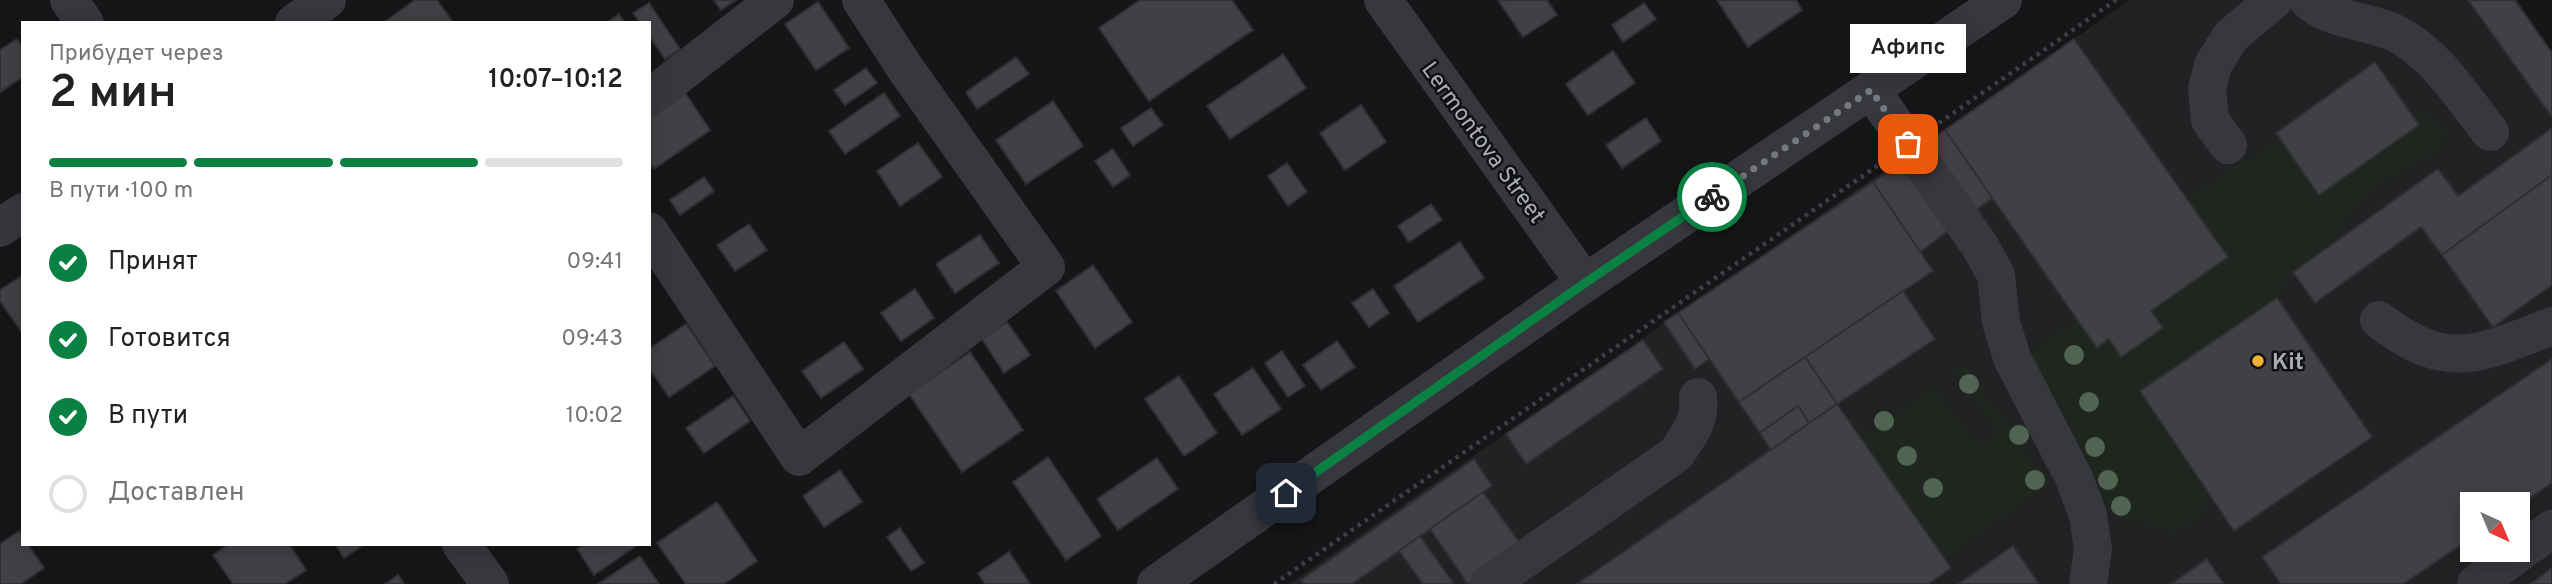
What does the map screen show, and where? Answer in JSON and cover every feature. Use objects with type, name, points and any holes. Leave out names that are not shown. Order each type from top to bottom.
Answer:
[{"type":"street","points":[[69,0],[84,21]]},
{"type":"street","points":[[297,21],[327,0]]},
{"type":"street","points":[[651,96],[775,0]]},
{"type":"street","points":[[651,234],[799,457],[959,331],[1046,267],[905,68],[861,0]]},
{"type":"street","name":"Lermontova Street","points":[[1383,0],[1585,283]]},
{"type":"street","points":[[1156,584],[1585,283],[2003,0]]},
{"type":"street","points":[[2228,145],[2210,121],[2207,89],[2213,65],[2231,36],[2274,0]]},
{"type":"street","points":[[2308,0],[2335,15],[2368,23],[2412,43],[2433,63],[2490,132]]},
{"type":"street","points":[[1871,90],[1980,246],[1996,275],[2001,322],[2012,358],[2074,478],[2088,515],[2093,549],[2088,584]]},
{"type":"street","points":[[0,228],[21,213]]},
{"type":"street","points":[[2379,320],[2403,338],[2440,352],[2464,355],[2493,349],[2552,326]]},
{"type":"street","points":[[1489,584],[1676,454],[1693,430],[1700,411],[1698,397]]},
{"type":"street","points":[[2476,584],[2552,529]]},
{"type":"street","points":[[462,546],[490,584]]},
{"type":"path","points":[[1274,584],[2116,0]]},
{"type":"shaded area","points":[[2130,0],[2515,0],[2552,53],[2552,584],[1289,584]]},
{"type":"shaded area","points":[[2425,112],[2441,126],[2446,136],[2437,151],[2383,183],[2367,197],[2323,250],[2293,272],[2277,298],[2140,391],[2212,497],[2199,518],[2175,534],[2116,515],[2099,496],[2072,428],[2024,357],[2077,319],[2098,347],[2109,339],[2122,357],[2163,328],[2151,311],[2228,257],[2186,197],[2280,139],[2320,194],[2418,125],[2412,115]]},
{"type":"shaded area","points":[[1962,363],[2051,483],[1944,559],[1861,438],[1934,386],[1978,445],[1997,430],[1953,369]]},
{"type":"building","points":[[415,0],[437,0],[452,21],[386,21]]},
{"type":"building","points":[[714,0],[736,0],[721,10]]},
{"type":"building","points":[[1140,0],[1232,0],[1253,30],[1149,101],[1099,28]]},
{"type":"building","points":[[1498,0],[1547,0],[1557,15],[1523,37]]},
{"type":"building","points":[[1717,0],[1796,0],[1802,10],[1748,47]]},
{"type":"building","points":[[2468,0],[2515,0],[2552,53],[2552,117]]},
{"type":"building","points":[[818,2],[849,48],[816,70],[785,24]]},
{"type":"building","points":[[649,3],[680,49],[665,59],[651,39],[651,21],[639,21],[633,13]]},
{"type":"building","points":[[1644,3],[1656,19],[1623,42],[1612,25]]},
{"type":"building","points":[[619,14],[624,21],[609,21]]},
{"type":"building","points":[[17,39],[21,45],[21,78],[0,92],[0,50]]},
{"type":"building","points":[[2074,39],[2228,257],[2151,311],[2163,328],[2121,357],[2109,339],[2097,348],[1945,130]]},
{"type":"building","points":[[1613,51],[1635,83],[1588,115],[1566,84]]},
{"type":"building","points":[[1283,54],[1306,88],[1230,139],[1207,106]]},
{"type":"building","points":[[1016,57],[1029,74],[977,109],[966,92]]},
{"type":"building","points":[[2375,62],[2419,125],[2319,195],[2276,133]]},
{"type":"building","points":[[866,68],[877,83],[845,105],[834,90]]},
{"type":"building","points":[[684,91],[710,130],[654,169],[651,164],[651,113]]},
{"type":"building","points":[[884,93],[900,116],[845,154],[829,131]]},
{"type":"building","points":[[1053,101],[1083,146],[1026,184],[996,140]]},
{"type":"building","points":[[1361,105],[1386,142],[1345,170],[1320,133]]},
{"type":"building","points":[[1151,108],[1163,125],[1133,146],[1121,128]]},
{"type":"building","points":[[1646,118],[1661,141],[1622,168],[1606,145]]},
{"type":"building","points":[[2552,128],[2552,175],[2442,255],[2421,227],[2315,303],[2293,272],[2438,169],[2458,196]]},
{"type":"building","points":[[1945,130],[1992,198],[1920,252],[1873,182]]},
{"type":"building","points":[[918,143],[942,177],[900,206],[877,171]]},
{"type":"building","points":[[1113,149],[1130,175],[1113,187],[1095,161]]},
{"type":"building","points":[[1287,163],[1307,192],[1288,206],[1268,176]]},
{"type":"building","points":[[2552,175],[2552,285],[2493,327],[2442,255]]},
{"type":"building","points":[[704,177],[714,191],[680,215],[670,200]]},
{"type":"building","points":[[1873,182],[1933,271],[1739,402],[1678,313]]},
{"type":"building","points":[[1431,204],[1442,220],[1409,242],[1398,226]]},
{"type":"building","points":[[749,224],[767,250],[735,271],[717,245]]},
{"type":"building","points":[[980,235],[999,263],[955,293],[936,264]]},
{"type":"building","points":[[1460,242],[1484,278],[1418,322],[1394,286]]},
{"type":"building","points":[[1093,265],[1132,322],[1095,348],[1056,291]]},
{"type":"building","points":[[21,276],[21,331],[0,301],[0,290]]},
{"type":"building","points":[[915,289],[934,318],[901,341],[881,313]]},
{"type":"building","points":[[1373,289],[1389,313],[1369,327],[1352,303]]},
{"type":"building","points":[[1903,291],[1935,339],[1837,404],[1805,357]]},
{"type":"building","points":[[2277,298],[2372,437],[2234,531],[2140,391]]},
{"type":"building","points":[[1678,313],[1709,359],[1695,369],[1664,322]]},
{"type":"building","points":[[1007,322],[1030,355],[1004,373],[982,339]]},
{"type":"building","points":[[686,324],[715,366],[669,397],[651,371],[651,348]]},
{"type":"building","points":[[1643,340],[1663,369],[1526,464],[1506,434]]},
{"type":"building","points":[[1337,341],[1355,367],[1321,390],[1303,365]]},
{"type":"building","points":[[844,342],[863,369],[821,398],[802,371]]},
{"type":"building","points":[[1282,351],[1305,386],[1288,397],[1265,363]]},
{"type":"building","points":[[970,352],[1023,430],[962,472],[909,394]]},
{"type":"building","points":[[1805,357],[1837,404],[1809,423],[1798,406],[1760,433],[1739,402]]},
{"type":"building","points":[[2552,359],[2552,483],[2530,498],[2530,492],[2460,492],[2460,546],[2403,584],[2281,584],[2262,557]]},
{"type":"building","points":[[1253,368],[1281,409],[1242,435],[1214,394]]},
{"type":"building","points":[[1179,376],[1217,433],[1184,456],[1145,399]]},
{"type":"building","points":[[733,396],[750,421],[704,453],[686,428]]},
{"type":"building","points":[[1837,404],[1951,568],[1931,582],[1577,584]]},
{"type":"building","points":[[1798,406],[1809,423],[1771,450],[1760,433]]},
{"type":"building","points":[[1048,457],[1101,536],[1066,560],[1013,482]]},
{"type":"building","points":[[1157,458],[1178,489],[1118,530],[1097,499]]},
{"type":"building","points":[[1474,459],[1492,486],[1352,584],[1304,584],[1301,580]]},
{"type":"building","points":[[840,470],[862,502],[824,527],[803,496]]},
{"type":"building","points":[[1483,492],[1522,546],[1468,584],[1430,529]]},
{"type":"building","points":[[717,502],[757,561],[724,584],[686,584],[657,543]]},
{"type":"building","points":[[900,528],[924,563],[911,571],[887,537]]},
{"type":"building","points":[[19,531],[21,546],[29,546],[44,568],[21,584],[0,584],[0,544]]},
{"type":"building","points":[[1420,536],[1454,584],[1423,584],[1399,551]]},
{"type":"building","points":[[226,546],[290,546],[306,570],[285,584],[233,584],[213,555]]},
{"type":"building","points":[[336,546],[362,546],[344,558]]},
{"type":"building","points":[[581,546],[635,547],[594,575],[577,549]]},
{"type":"building","points":[[2013,546],[2039,584],[1958,584]]},
{"type":"building","points":[[1009,552],[1030,584],[985,584],[978,573]]},
{"type":"building","points":[[640,556],[659,584],[598,584]]},
{"type":"building","points":[[2207,559],[2224,584],[2171,584]]},
{"type":"building","points":[[2552,568],[2552,584],[2530,584]]},
{"type":"building","points":[[398,575],[404,584],[385,584]]},
{"type":"way so far","points":[[1712,197],[1871,90],[1908,144]]},
{"type":"place","name":"Афипс","points":[[1908,144]]},
{"type":"place","name":"Kit","points":[[2258,361]]},
{"type":"route","points":[[1286,493],[1712,197]]}]
